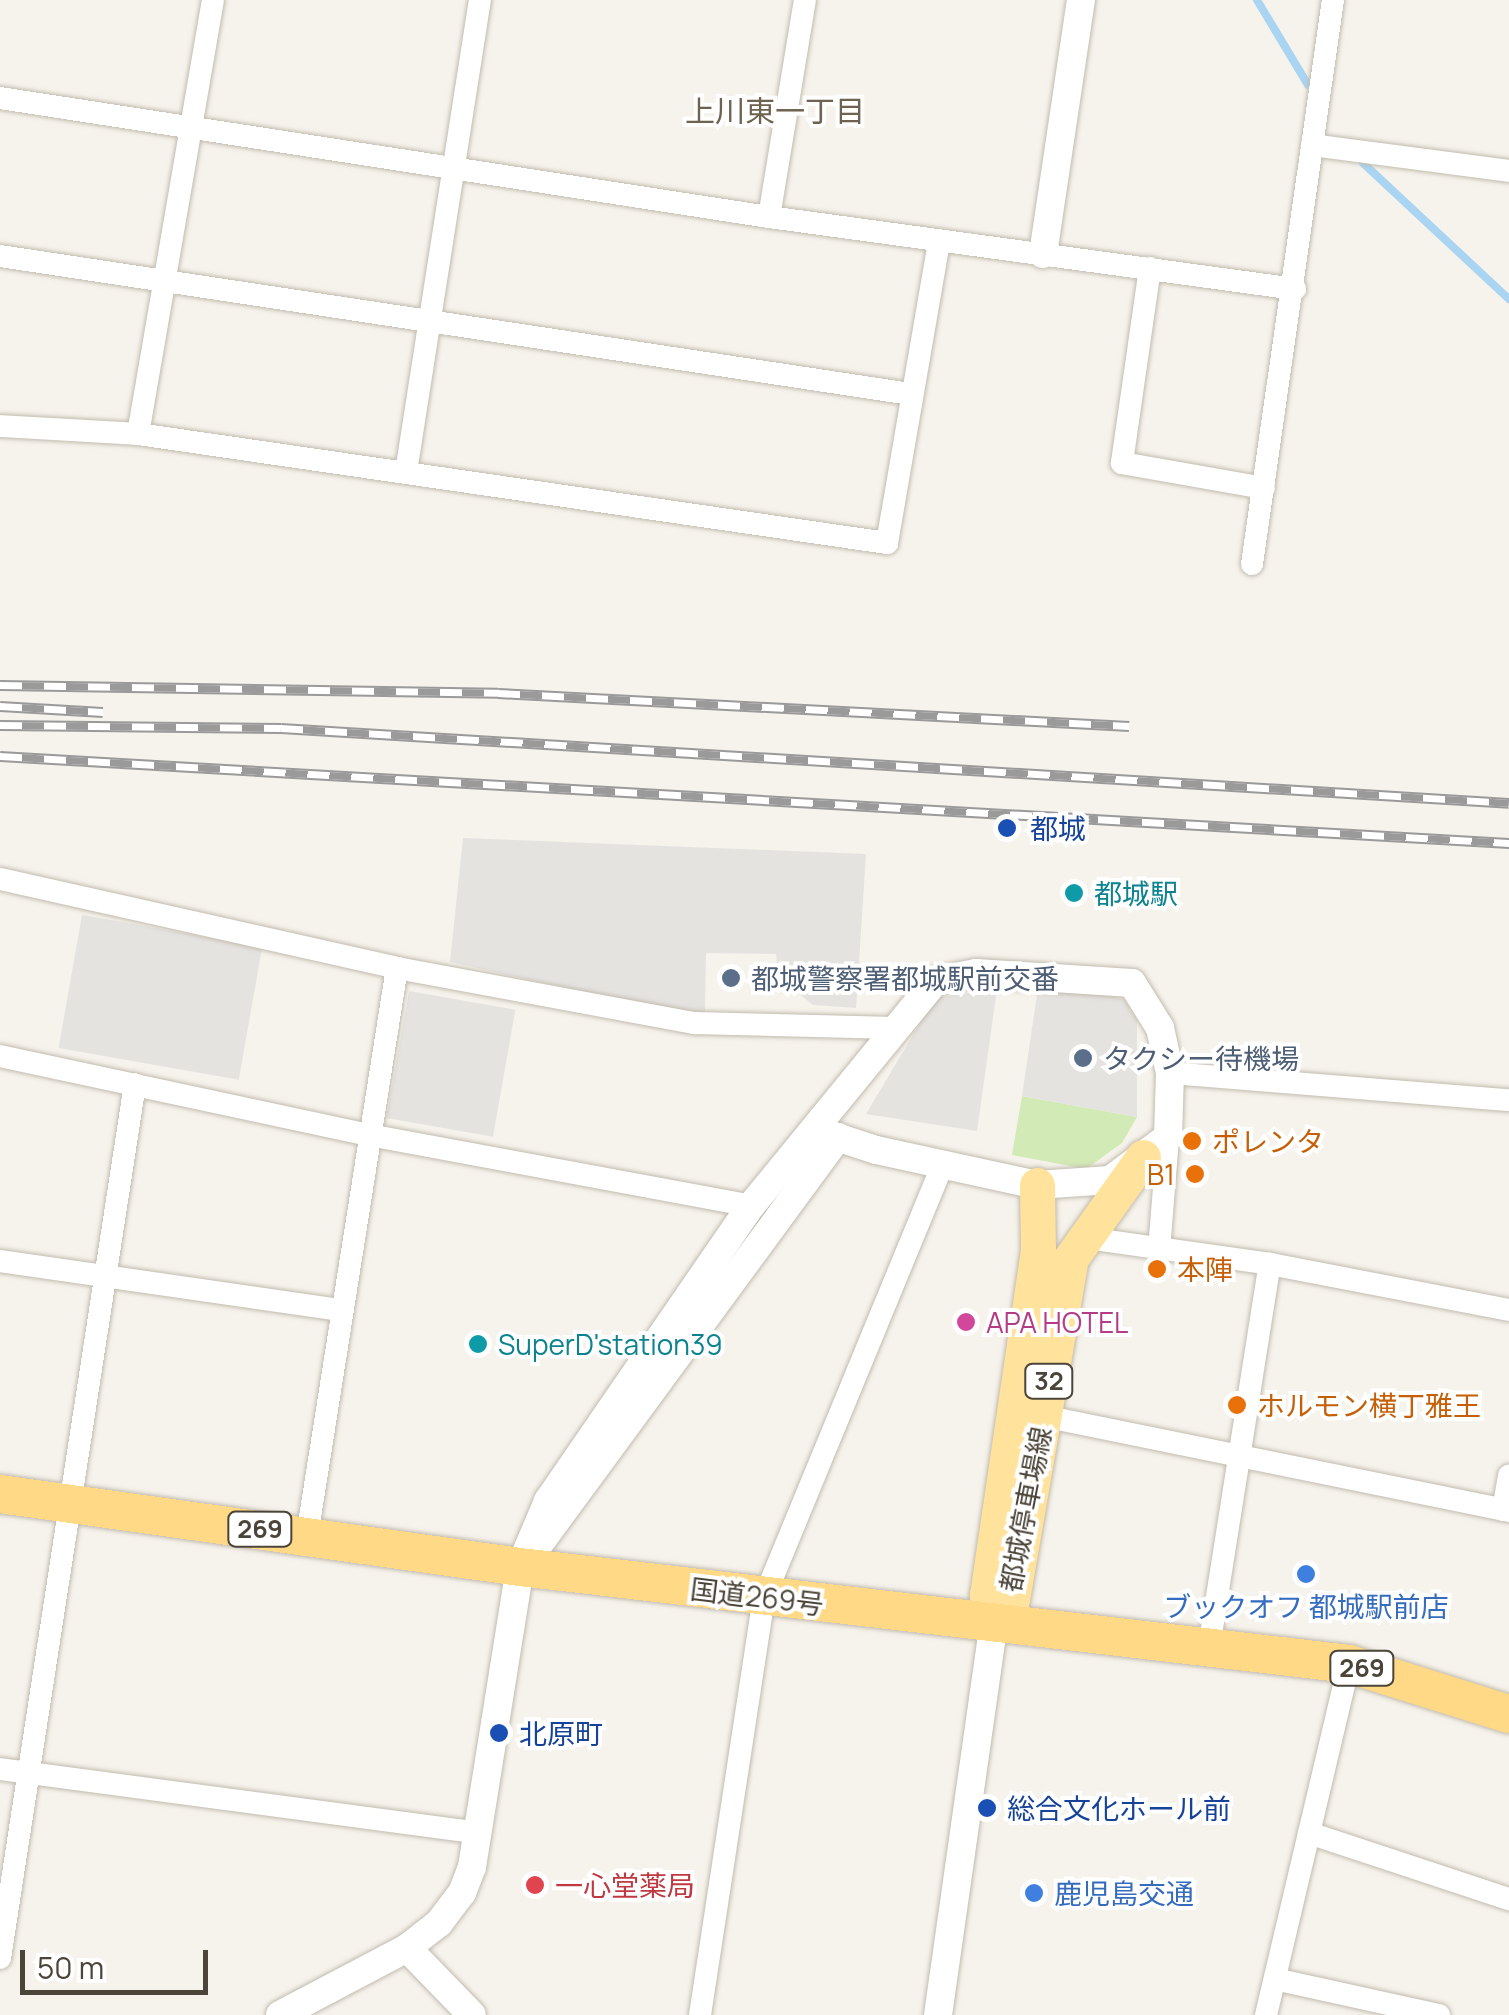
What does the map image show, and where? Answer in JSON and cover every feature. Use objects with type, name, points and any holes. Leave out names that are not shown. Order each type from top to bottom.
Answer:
[{"type":"highway","name":"国道269号","points":[[0,1494],[764,1598],[1350,1664],[1509,1714]]},
{"type":"main road","name":"都城停車場線","points":[[994,1622],[1012,1599],[1070,1258],[1156,1147]]},
{"type":"main road","name":"都城停車場線","points":[[994,1622],[987,1595],[1038,1250],[1037,1186]]},
{"type":"street","points":[[138,434],[213,0]]},
{"type":"street","points":[[406,472],[480,0]]},
{"type":"street","points":[[769,216],[805,0]]},
{"type":"street","points":[[1043,254],[1081,0]]},
{"type":"street","points":[[1252,564],[1334,0]]},
{"type":"street","points":[[0,98],[769,216],[1295,289]]},
{"type":"street","points":[[1312,145],[1509,171]]},
{"type":"street","points":[[0,426],[138,434],[887,543],[939,241]]},
{"type":"street","points":[[0,256],[432,318],[910,394]]},
{"type":"street","points":[[1150,268],[1122,463],[1264,488]]},
{"type":"street","points":[[0,879],[397,968],[695,1024],[894,1028]]},
{"type":"street","points":[[307,1536],[397,968]]},
{"type":"street","points":[[520,1567],[826,1134],[894,1028],[935,981],[976,973],[1132,983],[1160,1028],[1170,1073],[1156,1147],[1159,1250]]},
{"type":"street","points":[[0,1056],[370,1135],[751,1206]]},
{"type":"street","points":[[1170,1073],[1509,1100]]},
{"type":"street","points":[[0,1958],[135,1084]]},
{"type":"street","points":[[826,1134],[1037,1186],[1110,1180],[1156,1147]]},
{"type":"street","points":[[280,2015],[407,1948],[439,1923],[462,1892],[478,1833],[520,1567],[548,1501],[751,1206],[826,1134]]},
{"type":"street","points":[[700,2015],[764,1598],[943,1163]]},
{"type":"street","points":[[1086,1238],[1270,1264],[1509,1310]]},
{"type":"street","points":[[0,1262],[340,1310]]},
{"type":"street","points":[[1208,1648],[1242,1457],[1270,1264]]},
{"type":"street","points":[[1044,1416],[1506,1511],[1509,1476]]},
{"type":"street","points":[[938,2015],[994,1622]]},
{"type":"street","points":[[1266,2015],[1350,1664]]},
{"type":"street","points":[[0,1769],[478,1833]]},
{"type":"street","points":[[1309,1833],[1509,1900]]},
{"type":"street","points":[[407,1948],[472,2015]]},
{"type":"street","points":[[1275,1979],[1438,2015]]},
{"type":"green space","points":[[1022,1096],[1137,1117],[1122,1143],[1086,1169],[1012,1155]]},
{"type":"shaded area","points":[[463,838],[866,854],[856,1008],[813,1005],[778,977],[776,954],[706,953],[705,1012],[664,1010],[450,962]]},
{"type":"shaded area","points":[[82,915],[262,947],[239,1080],[59,1048]]},
{"type":"shaded area","name":"タクシー待機場","points":[[1038,988],[1110,993],[1125,1001],[1137,1020],[1137,1117],[1022,1096]]},
{"type":"shaded area","points":[[997,989],[977,1131],[866,1114],[935,998]]},
{"type":"shaded area","points":[[409,991],[515,1010],[493,1137],[387,1118]]},
{"type":"waterway","points":[[1257,0],[1308,85]]},
{"type":"waterway","points":[[1363,163],[1509,299]]},
{"type":"railway","points":[[0,685],[498,693],[1129,726]]},
{"type":"railway","points":[[0,706],[103,712]]},
{"type":"railway","points":[[0,725],[281,728],[1509,803]]},
{"type":"railway","points":[[0,756],[1509,843]]},
{"type":"place","name":"都城","points":[[1007,828]]},
{"type":"place","name":"都城駅","points":[[1074,893]]},
{"type":"place","name":"都城警察署都城駅前交番","points":[[731,978]]},
{"type":"place","name":"タクシー待機場","points":[[1083,1058]]},
{"type":"place","name":"ポレンタ","points":[[1192,1141]]},
{"type":"place","name":"B1","points":[[1195,1174]]},
{"type":"place","name":"本陣","points":[[1157,1269]]},
{"type":"place","name":"APA HOTEL","points":[[966,1322]]},
{"type":"place","name":"SuperD'station39","points":[[478,1344]]},
{"type":"place","name":"ホルモン横丁雅王","points":[[1237,1405]]},
{"type":"place","name":"ブックオフ 都城駅前店","points":[[1306,1574]]},
{"type":"place","name":"北原町","points":[[499,1733]]},
{"type":"place","name":"総合文化ホール前","points":[[987,1808]]},
{"type":"place","name":"一心堂薬局","points":[[535,1885]]},
{"type":"place","name":"鹿児島交通","points":[[1034,1893]]},
{"type":"district","name":"上川東一丁目","points":[[775,111]]}]
